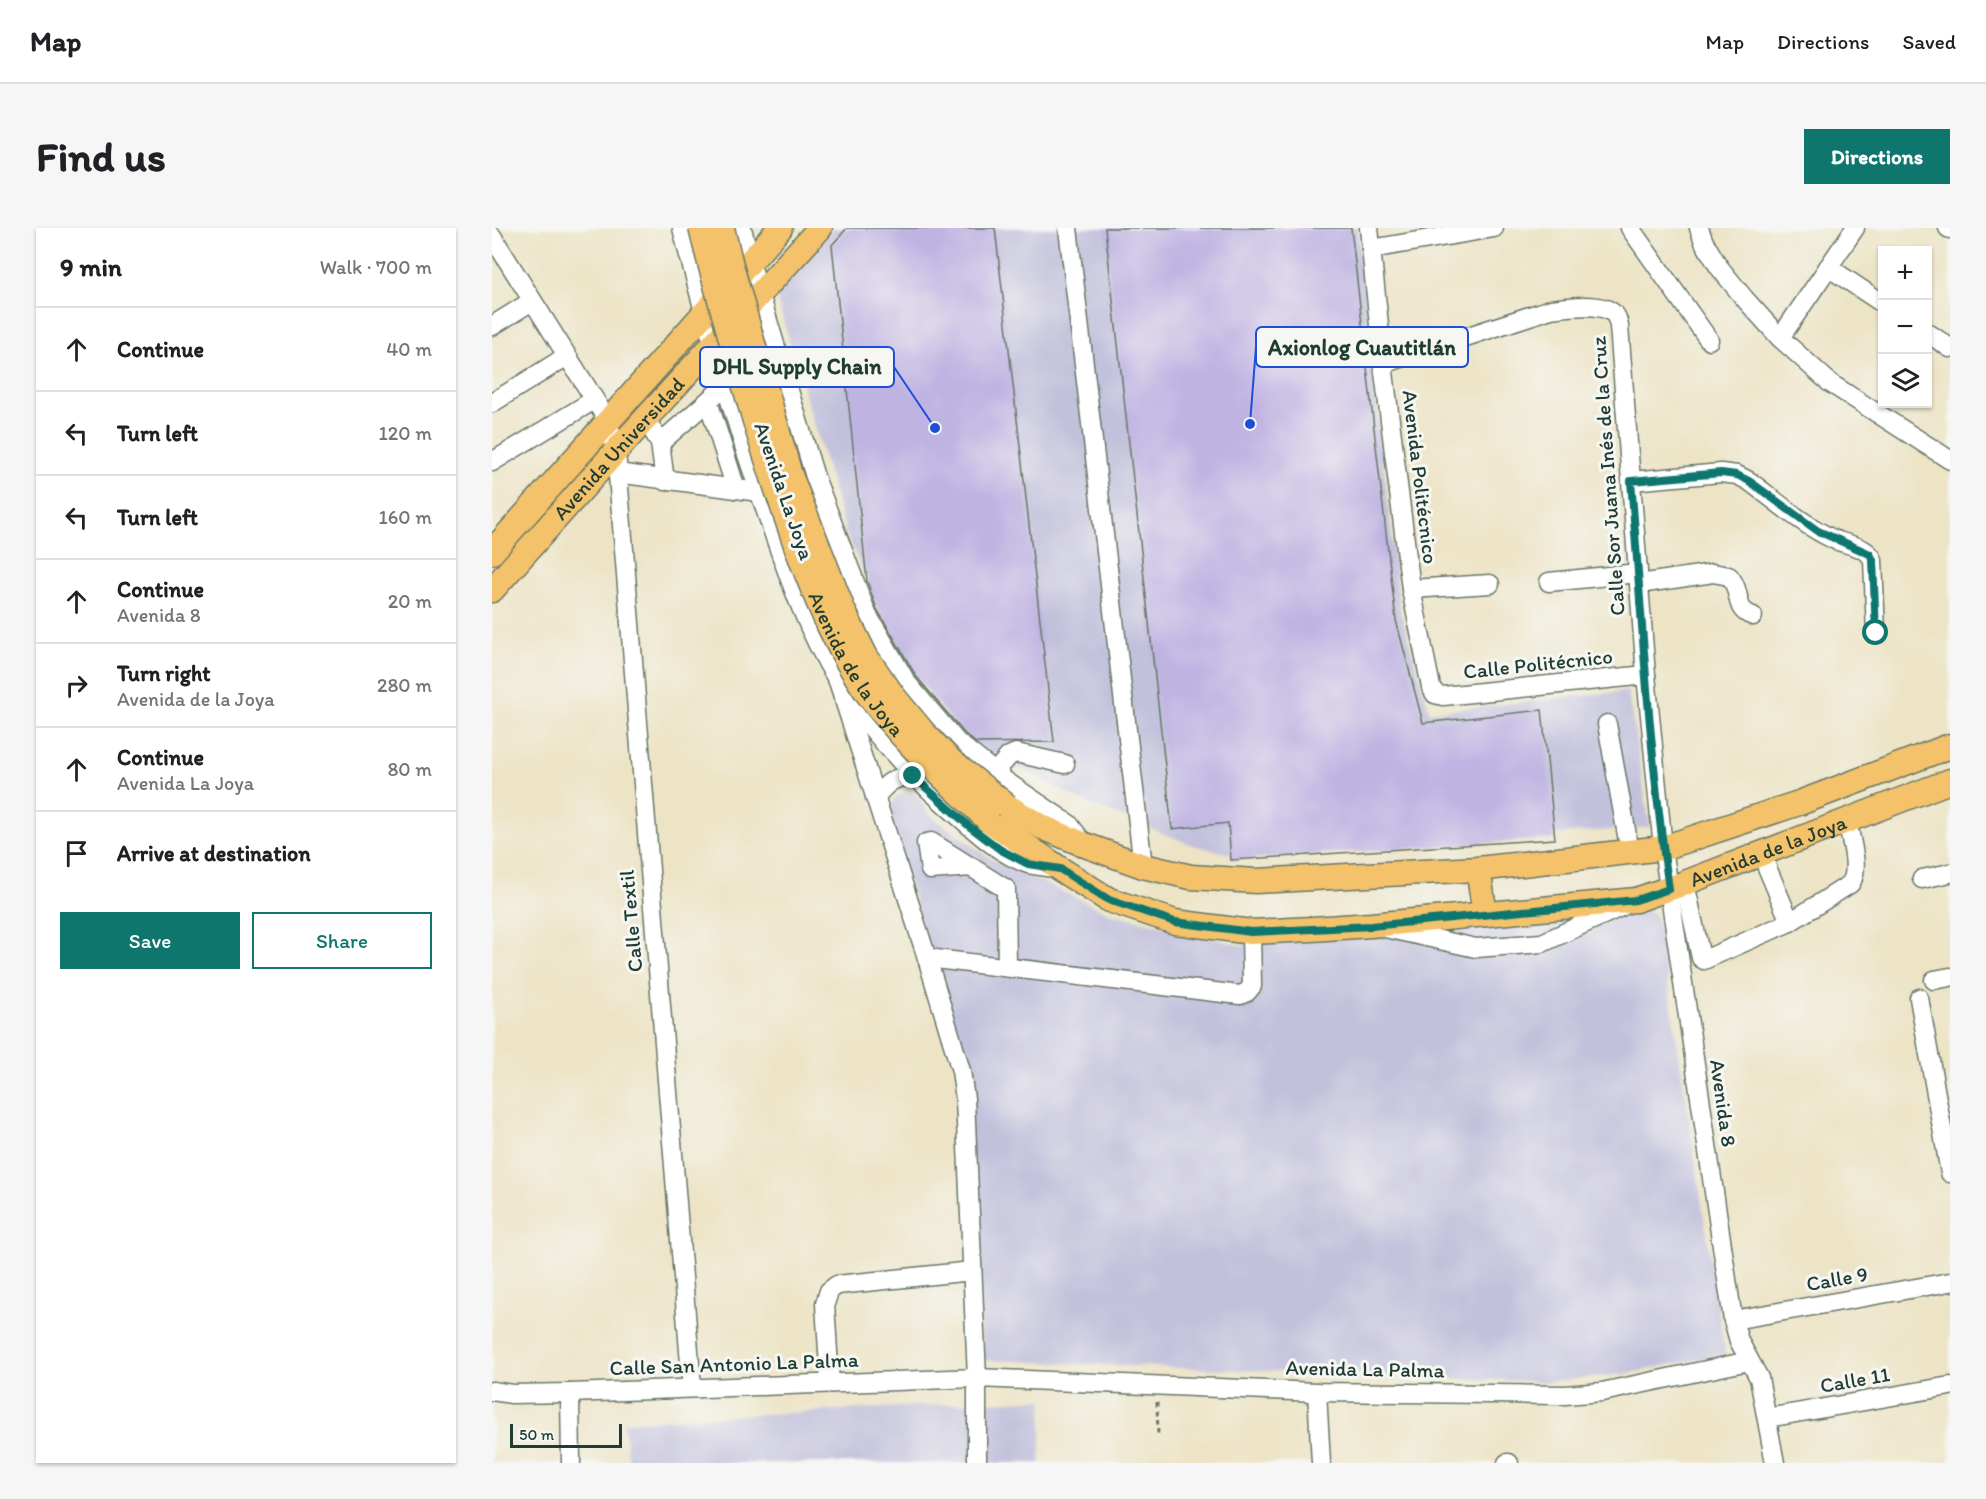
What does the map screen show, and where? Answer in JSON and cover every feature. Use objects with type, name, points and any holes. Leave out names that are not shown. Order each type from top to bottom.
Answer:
[{"type":"main road","name":"Avenida de la Joya","points":[[701,228],[715,287],[774,485],[818,605],[846,659],[867,693],[899,733],[930,766],[997,812],[1143,866],[1191,877],[1256,881],[1478,869],[1663,848],[1802,802],[1950,746]]},
{"type":"main road","name":"Avenida de la Joya","points":[[722,228],[790,475],[843,610],[866,657],[894,698],[997,812],[1060,869],[1109,900],[1175,922],[1251,932],[1371,926],[1636,900],[1950,781]]},
{"type":"main road","name":"Avenida Universidad","points":[[492,552],[780,228]]},
{"type":"main road","name":"Avenida Universidad","points":[[492,590],[617,462],[646,419],[820,228]]},
{"type":"main road","points":[[1478,869],[1485,914]]},
{"type":"street","name":"Avenida La Joya","points":[[682,228],[713,346],[759,492],[802,614],[838,681],[879,738],[913,776],[969,826],[1001,850],[1028,864],[1060,869]]},
{"type":"street","name":"Avenida La Joya","points":[[742,228],[815,477],[867,614],[907,683],[957,742],[1069,824],[1085,845]]},
{"type":"street","points":[[1068,228],[1143,866]]},
{"type":"street","name":"Avenida Politécnico","points":[[1369,228],[1383,364],[1411,589],[1431,687],[1435,694]]},
{"type":"street","points":[[1371,249],[1494,228]]},
{"type":"street","points":[[1630,228],[1709,340]]},
{"type":"street","points":[[1699,228],[1704,242],[1719,267],[1780,338],[1830,383],[1950,460]]},
{"type":"street","points":[[1780,338],[1855,228]]},
{"type":"street","name":"Calle Textil","points":[[492,236],[608,421],[617,462],[692,1388]]},
{"type":"street","points":[[1828,267],[1878,300]]},
{"type":"street","points":[[492,326],[532,301]]},
{"type":"street","name":"Calle Sor Juana Inés de la Cruz","points":[[1383,364],[1551,309],[1573,306],[1606,308],[1616,315],[1619,326],[1646,675],[1663,848]]},
{"type":"street","points":[[1932,336],[1950,348]]},
{"type":"street","points":[[492,403],[567,356]]},
{"type":"street","points":[[660,443],[725,386]]},
{"type":"street","points":[[492,462],[594,400]]},
{"type":"street","points":[[708,400],[736,489]]},
{"type":"street","points":[[646,419],[660,443],[665,481]]},
{"type":"street","points":[[722,446],[742,438]]},
{"type":"street","points":[[617,462],[665,481],[759,492]]},
{"type":"street","points":[[1631,481],[1721,473],[1737,475],[1749,481],[1818,531],[1870,554],[1873,560],[1876,633]]},
{"type":"street","points":[[1549,582],[1713,573],[1729,576],[1736,587],[1740,607],[1753,616]]},
{"type":"street","points":[[1411,589],[1490,584]]},
{"type":"street","name":"Calle Politécnico","points":[[1435,694],[1443,696],[1646,675]]},
{"type":"street","points":[[838,681],[961,1071],[977,1378],[977,1463]]},
{"type":"street","points":[[1607,724],[1630,852]]},
{"type":"street","points":[[995,772],[1009,756],[1016,753],[1065,764]]},
{"type":"street","points":[[875,798],[890,781],[900,776],[913,776]]},
{"type":"street","points":[[1677,886],[1692,917],[1701,957],[1704,960],[1790,922],[1850,884],[1855,878],[1856,870],[1847,820]]},
{"type":"street","name":"Avenida 8","points":[[1663,848],[1677,886],[1674,922],[1733,1320],[1739,1341],[1749,1361]]},
{"type":"street","points":[[1761,853],[1790,922]]},
{"type":"street","points":[[972,867],[1006,889],[1007,967]]},
{"type":"street","points":[[1922,879],[1950,873]]},
{"type":"street","points":[[1371,926],[1476,948],[1542,943],[1636,900]]},
{"type":"street","points":[[1674,922],[1692,917]]},
{"type":"street","points":[[927,958],[1240,995],[1252,986],[1251,932]]},
{"type":"street","points":[[1919,998],[1942,1075],[1950,1173]]},
{"type":"street","points":[[830,1383],[825,1304],[829,1291],[837,1286],[972,1272]]},
{"type":"street","name":"Calle 9","points":[[1733,1320],[1950,1282]]},
{"type":"street","points":[[1749,1361],[1759,1378],[1775,1463]]},
{"type":"street","name":"Avenida La Palma","points":[[977,1378],[1317,1392],[1565,1395],[1602,1392],[1749,1361]]},
{"type":"street","name":"Calle San Antonio La Palma","points":[[492,1392],[570,1393],[977,1378]]},
{"type":"street","name":"Calle 11","points":[[1767,1418],[1950,1386]]},
{"type":"street","points":[[1317,1392],[1321,1463]]},
{"type":"street","points":[[570,1393],[571,1463]]},
{"type":"path","points":[[1157,1386],[1158,1436]]},
{"type":"shaded area","points":[[833,228],[1357,228],[1400,611],[1430,712],[1628,691],[1650,827],[1300,854],[1226,853],[1192,845],[1078,799],[1019,767],[1012,772],[953,724],[906,664],[846,533],[776,296]]},
{"type":"shaded area","points":[[909,792],[918,796],[930,815],[988,857],[1109,913],[1240,945],[1528,922],[1645,909],[1655,915],[1659,924],[1725,1354],[1625,1374],[1547,1382],[982,1360],[967,1081],[889,814],[896,796]]},
{"type":"shaded area","points":[[1043,1399],[1040,1463],[629,1463],[623,1422]]},
{"type":"building","points":[[847,228],[995,228],[1054,742],[976,743],[965,734],[916,676],[877,609],[867,581],[832,245]]},
{"type":"building","points":[[1105,228],[1351,228],[1396,620],[1423,723],[1542,710],[1555,839],[1231,860],[1228,823],[1172,829]]},
{"type":"place","name":"Axionlog Cuautitlán","points":[[1250,424]]},
{"type":"place","name":"DHL Supply Chain","points":[[935,428]]},
{"type":"route","points":[[913,776],[969,826],[1001,850],[1028,864],[1060,869],[1109,900],[1175,922],[1251,932],[1371,926],[1636,900],[1669,889],[1646,675],[1631,481],[1721,473],[1737,475],[1749,481],[1818,531],[1835,540],[1866,550],[1873,560],[1876,633]]}]
